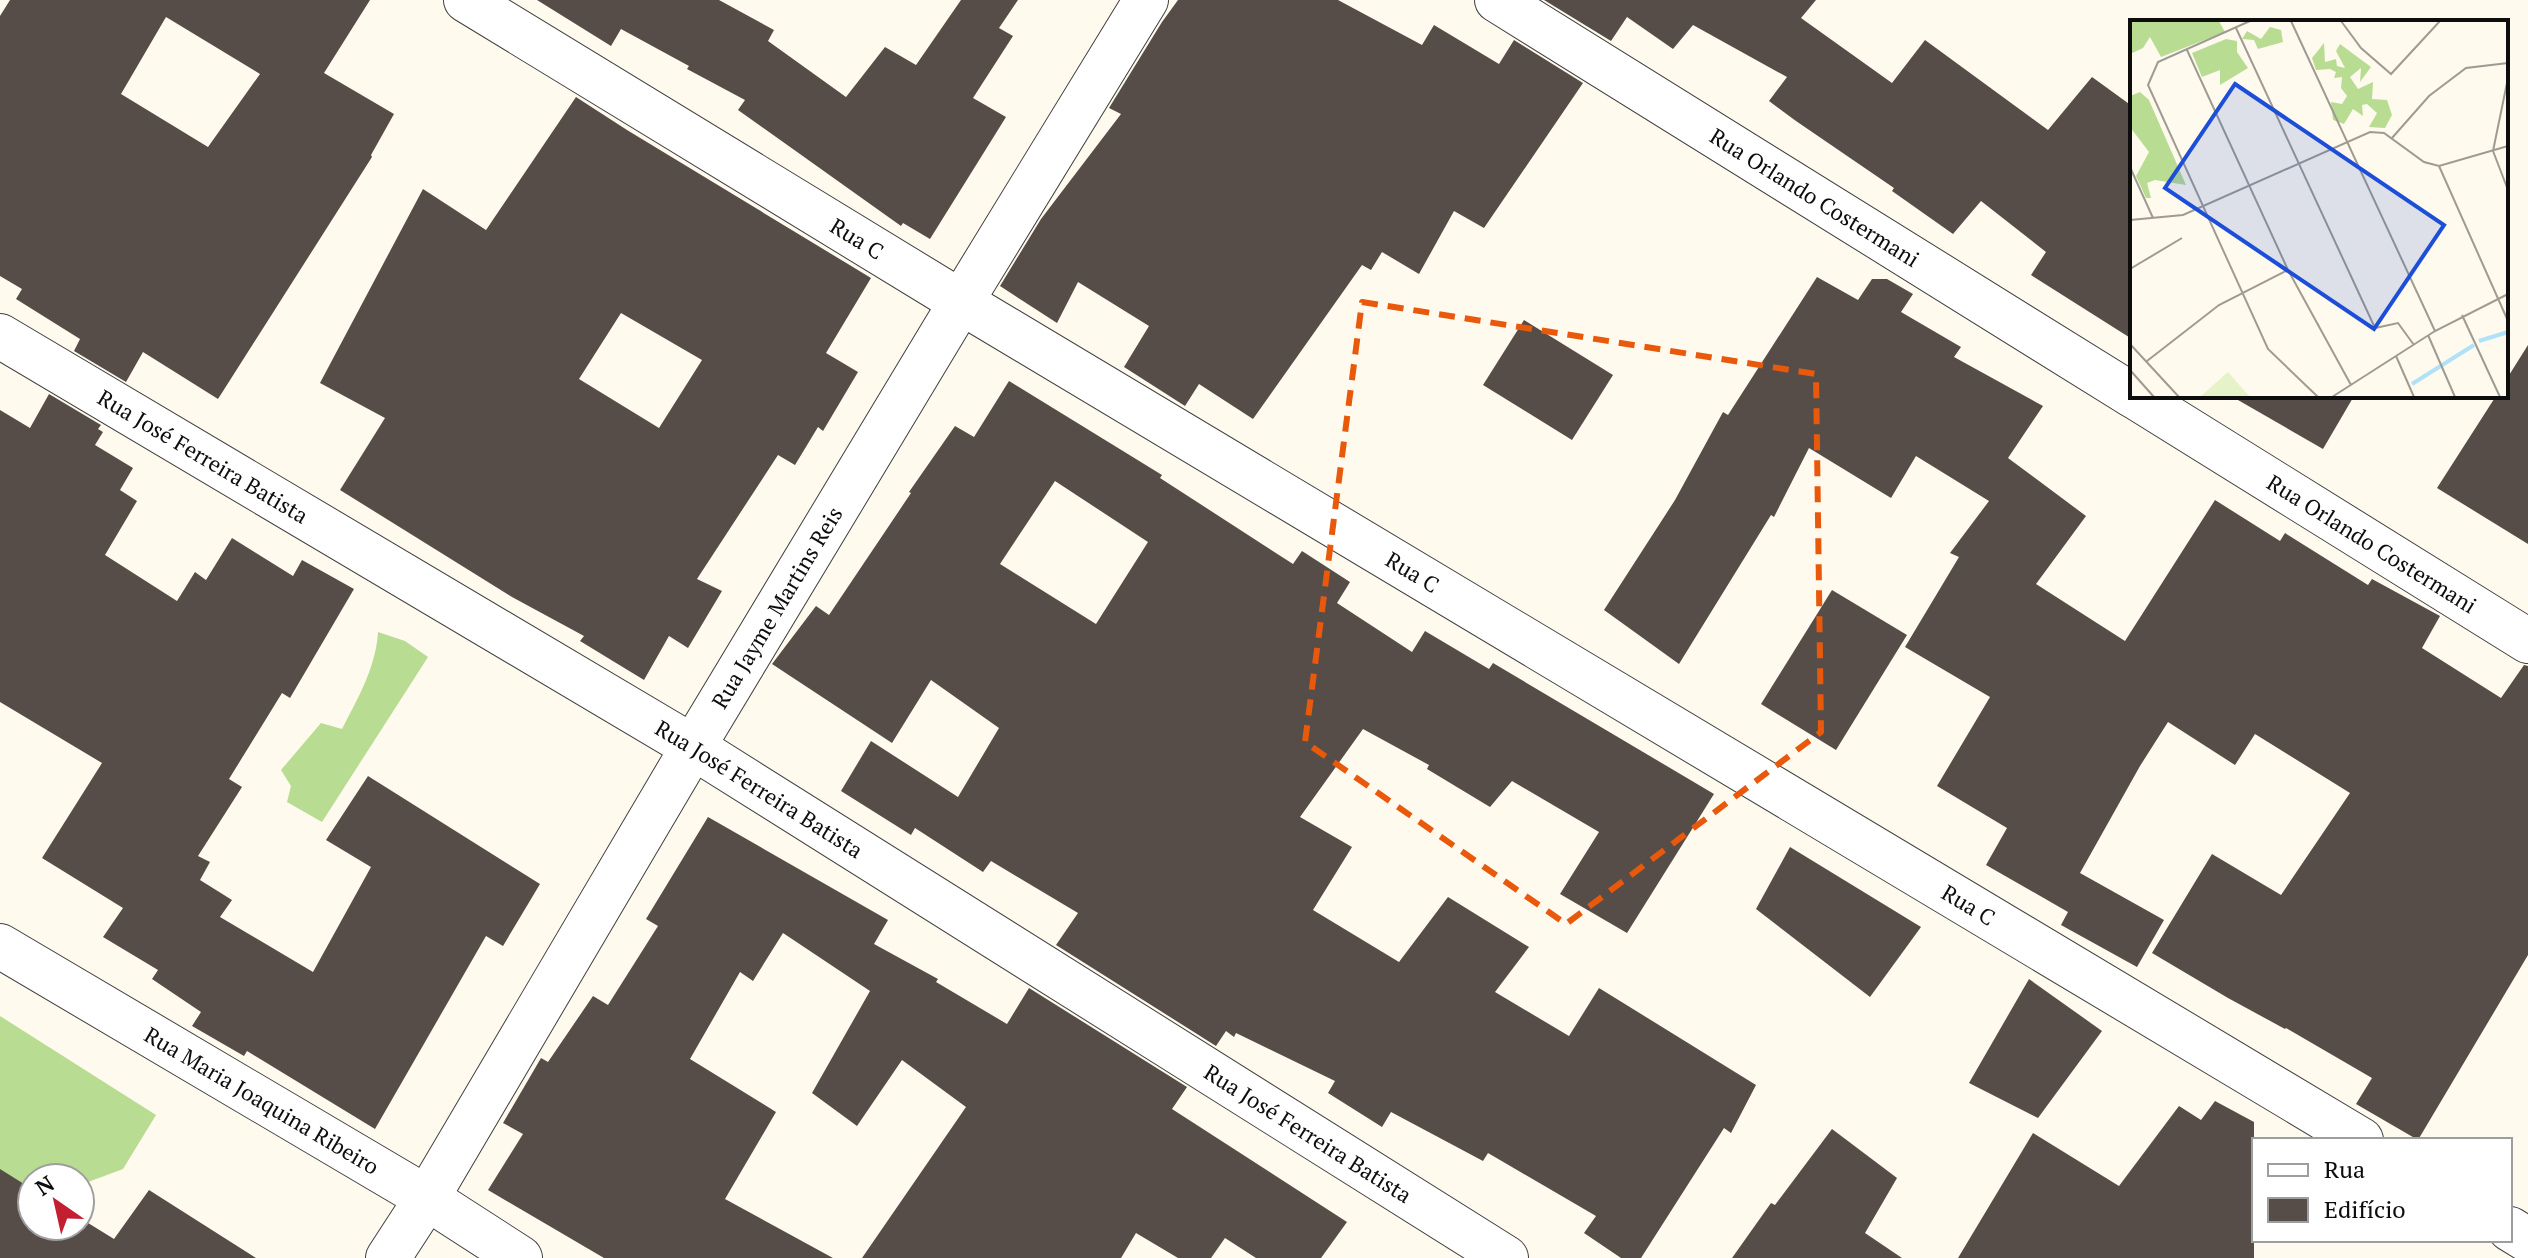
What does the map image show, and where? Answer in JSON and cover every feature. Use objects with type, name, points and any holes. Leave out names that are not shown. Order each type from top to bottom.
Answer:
[{"type":"street","name":"Rua C","points":[[466,0],[961,302],[2358,1138]]},
{"type":"street","name":"Rua Jayme Martins Reis","points":[[388,1258],[427,1198],[961,302],[1146,0]]},
{"type":"street","name":"Rua Orlando Costermani","points":[[1497,0],[2130,394]]},
{"type":"street","name":"Rua José Ferreira Batista","points":[[0,336],[693,747],[1490,1254]]},
{"type":"street","name":"Rua Orlando Costermani","points":[[2136,398],[2528,641]]},
{"type":"street","name":"Rua Maria Joaquina Ribeiro","points":[[0,946],[427,1198],[520,1258]]},
{"type":"highlighted area","points":[[1362,302],[1816,374],[1821,732],[1566,924],[1305,742]]},
{"type":"green space","points":[[378,632],[405,641],[428,657],[322,822],[287,802],[291,786],[281,770],[321,723],[342,729],[370,670]]},
{"type":"green space","points":[[0,1016],[156,1115],[123,1169],[96,1179],[96,1162],[16,1162],[16,1196],[0,1188]]},
{"type":"building","points":[[10,0],[370,0],[324,73],[394,114],[372,157],[218,399],[143,352],[126,382],[74,351],[80,339],[16,299],[22,289],[0,276],[0,16]],"holes":[[[166,17],[260,74],[208,147],[121,94]]]},
{"type":"building","points":[[537,0],[719,0],[774,30],[768,41],[846,97],[885,47],[916,65],[961,0],[1018,0],[999,28],[1013,36],[973,98],[1006,117],[930,239],[903,223],[901,226],[738,110],[745,100],[621,29],[611,46]]},
{"type":"building","points":[[1178,0],[1338,0],[1422,45],[1434,25],[1499,64],[1514,40],[1583,83],[1484,228],[1454,211],[1419,274],[1382,252],[1371,270],[1362,265],[1253,419],[1199,384],[1185,406],[1124,367],[1149,326],[1078,282],[1057,323],[1000,286],[1041,219],[1121,114],[1109,108]]},
{"type":"building","points":[[1544,0],[1816,0],[1801,18],[1892,83],[1925,40],[2048,130],[2092,77],[2130,105],[2130,338],[2031,275],[2046,252],[1981,201],[1953,234],[1892,191],[1894,188],[1769,101],[1787,77],[1693,25],[1673,49],[1627,17],[1611,41]]},
{"type":"building","points":[[576,97],[871,278],[826,353],[858,372],[823,431],[818,427],[795,465],[778,455],[697,579],[722,591],[688,648],[669,636],[644,680],[580,641],[584,636],[512,597],[340,490],[385,418],[320,383],[423,189],[486,230]],"holes":[[[621,313],[702,360],[659,428],[579,379]]]},
{"type":"building","points":[[1817,277],[1858,300],[1872,279],[1887,279],[1913,294],[1901,312],[1961,347],[1954,357],[2043,406],[2008,458],[2086,516],[2036,584],[2125,641],[2215,500],[2280,541],[2285,533],[2368,585],[2372,579],[2440,616],[2422,648],[2501,698],[2524,665],[2528,666],[2528,955],[2419,1138],[2356,1104],[2372,1078],[2152,953],[2212,854],[2281,895],[2350,793],[2255,734],[2235,765],[2168,722],[2080,873],[2164,920],[2137,967],[2061,925],[2068,912],[1986,865],[2007,828],[1937,786],[1990,697],[1905,647],[1959,557],[1950,553],[1989,501],[1916,456],[1891,498],[1809,448],[1774,517],[1771,515],[1679,664],[1604,610],[1675,500],[1723,412],[1728,415]]},
{"type":"building","points":[[1524,320],[1613,375],[1572,440],[1483,385]]},
{"type":"building","points":[[2528,345],[2528,544],[2437,488],[2495,398],[2508,398],[2508,377]]},
{"type":"building","points":[[1009,381],[1162,475],[1160,478],[1293,564],[1302,551],[1350,582],[1337,603],[1412,652],[1425,631],[1489,669],[1493,663],[1714,794],[1627,933],[1560,894],[1599,832],[1512,781],[1490,807],[1427,769],[1429,765],[1363,729],[1300,817],[1352,847],[1313,910],[1399,962],[1448,897],[1529,947],[1495,992],[1569,1036],[1599,988],[1756,1085],[1731,1133],[1724,1128],[1641,1258],[1621,1258],[1584,1233],[1596,1216],[1488,1153],[1483,1161],[1391,1112],[1382,1127],[1328,1093],[1335,1081],[1236,1033],[1234,1037],[1226,1031],[1216,1046],[1056,945],[1078,913],[991,861],[983,872],[915,828],[911,835],[841,791],[871,741],[958,797],[999,728],[931,680],[892,743],[772,664],[816,606],[829,615],[955,426],[974,437]],"holes":[[[1055,481],[1148,542],[1096,624],[1000,564]]]},
{"type":"building","points":[[49,394],[101,425],[98,429],[103,432],[95,445],[133,468],[120,490],[137,501],[105,555],[177,601],[195,572],[206,580],[232,538],[293,576],[302,560],[354,589],[290,698],[282,693],[229,779],[242,787],[198,856],[210,862],[200,880],[232,900],[220,917],[313,972],[371,867],[326,840],[368,776],[540,884],[503,946],[486,936],[375,1129],[247,1051],[244,1056],[192,1026],[201,1012],[152,979],[158,970],[103,937],[123,908],[42,858],[102,763],[0,702],[0,410],[30,428]]},
{"type":"building","points":[[2234,398],[2353,398],[2323,449]]},
{"type":"building","points":[[1832,590],[1907,635],[1836,750],[1761,704]]},
{"type":"building","points":[[708,817],[888,920],[874,944],[938,979],[936,982],[1007,1024],[1029,988],[1187,1087],[1172,1109],[1347,1222],[1321,1258],[1256,1258],[1225,1238],[1211,1258],[1178,1258],[1136,1233],[1121,1258],[862,1258],[966,1107],[902,1060],[857,1126],[812,1093],[870,991],[783,933],[753,981],[740,972],[690,1059],[776,1112],[725,1199],[833,1258],[604,1258],[488,1190],[523,1134],[503,1123],[541,1058],[548,1062],[593,996],[608,1005],[658,926],[646,919]]},
{"type":"building","points":[[1790,847],[1921,927],[1870,997],[1756,909]]},
{"type":"building","points":[[2029,979],[2102,1031],[2038,1118],[1969,1083]]},
{"type":"building","points":[[2215,1101],[2254,1122],[2254,1258],[1958,1258],[2033,1133],[2119,1186],[2179,1106],[2201,1120]]},
{"type":"building","points":[[1832,1129],[1897,1178],[1865,1233],[1902,1258],[1732,1258],[1771,1203],[1775,1205]]},
{"type":"building","points":[[0,1169],[16,1179],[16,1242],[96,1242],[96,1228],[114,1239],[149,1190],[256,1258],[0,1258]]}]
